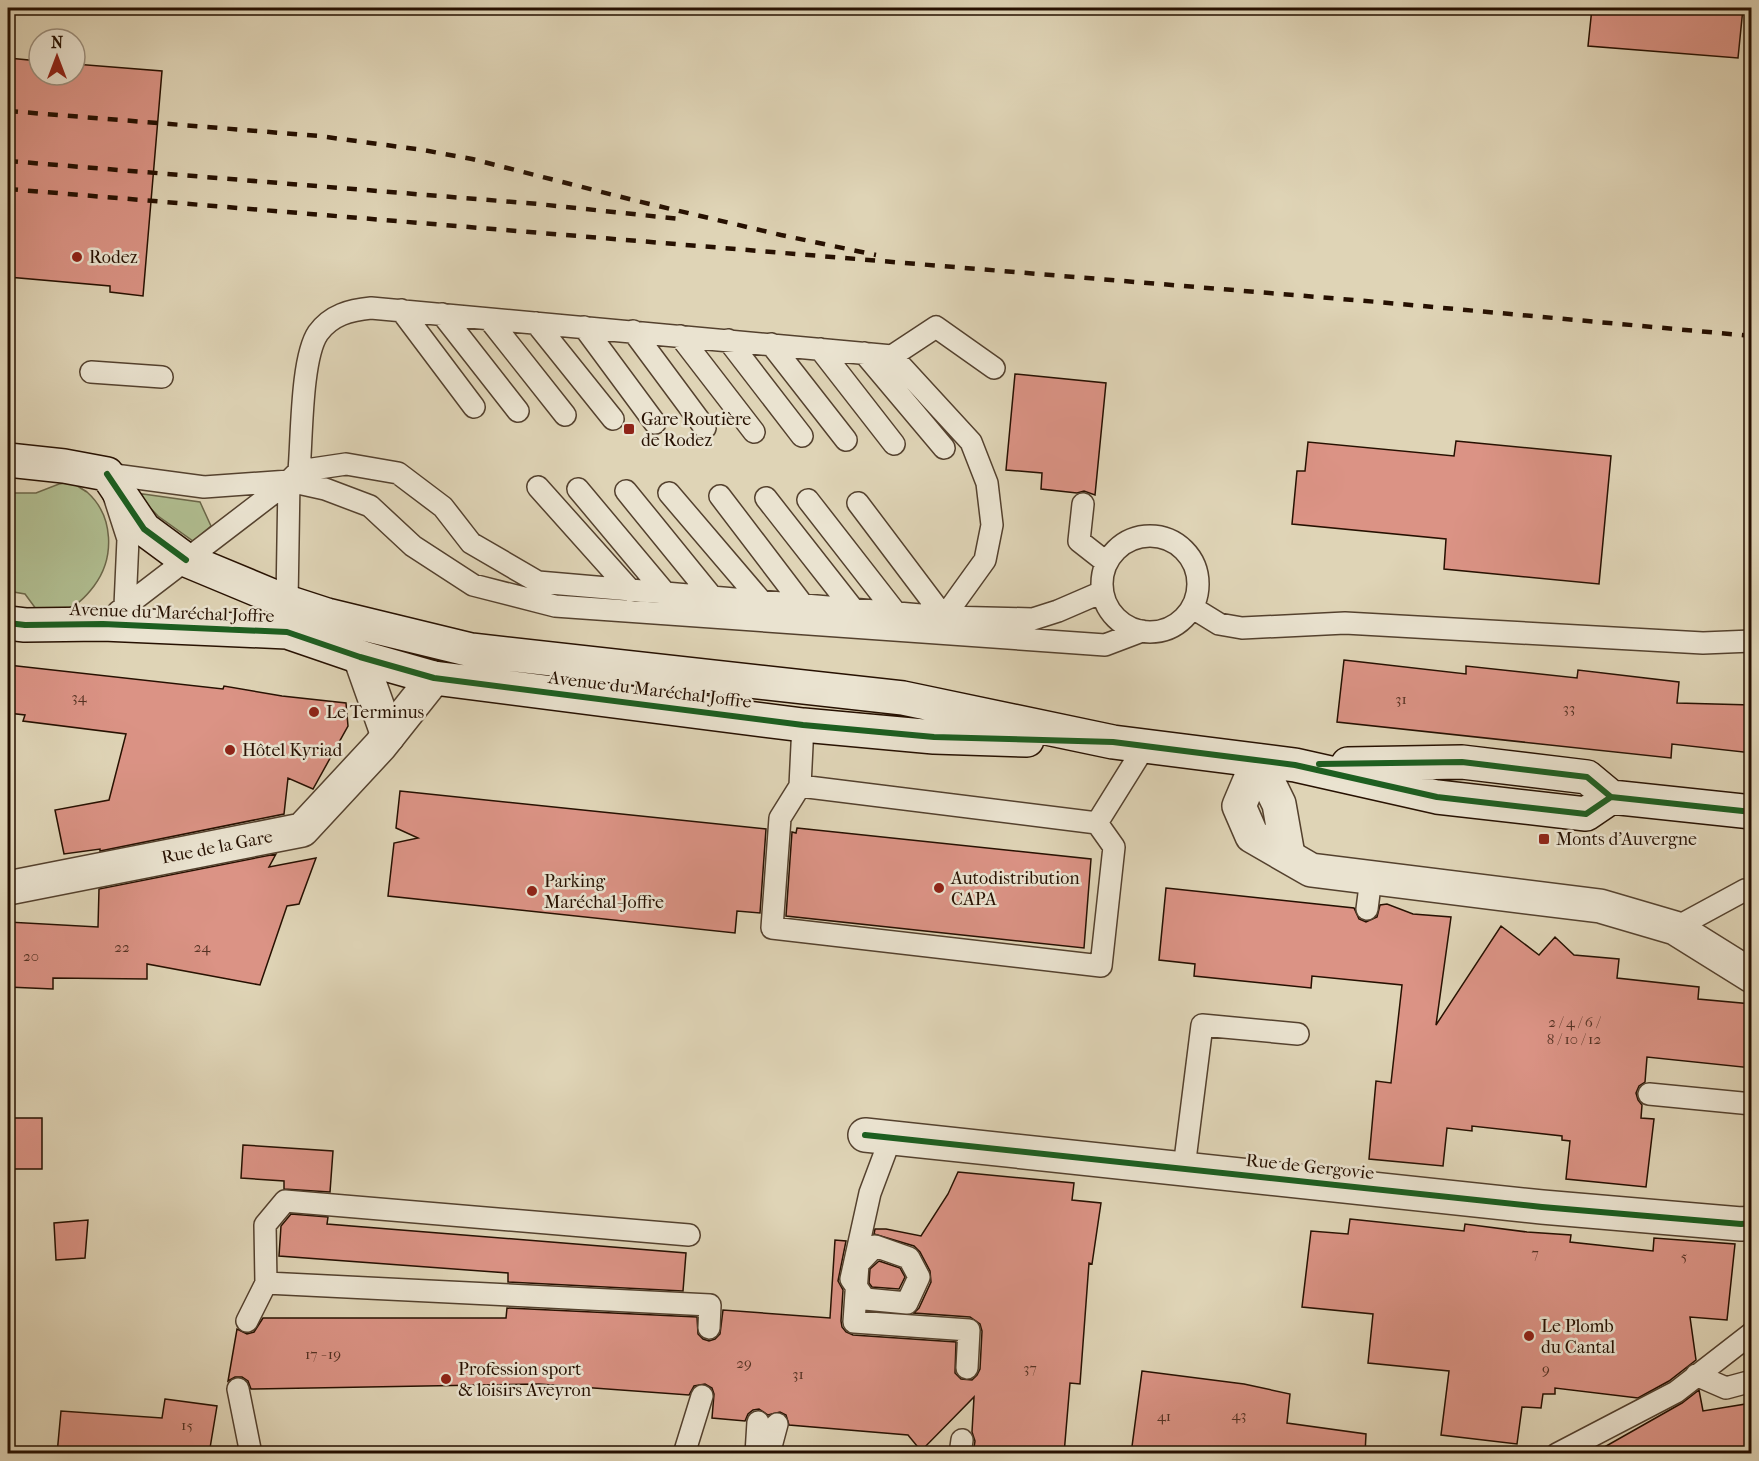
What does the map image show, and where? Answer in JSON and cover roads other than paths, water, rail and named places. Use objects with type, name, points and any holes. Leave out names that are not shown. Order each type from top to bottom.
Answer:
[{"type":"main road","points":[[8,460],[64,466],[107,474]]},
{"type":"main road","name":"Avenue du Maréchal Joffre","points":[[107,474],[144,529],[186,560],[287,602],[327,615],[471,650],[903,698],[1113,742],[1295,765],[1462,762],[1587,777],[1611,797],[1752,812]]},
{"type":"main road","name":"Avenue du Maréchal Joffre","points":[[8,622],[25,625],[114,615],[287,632],[360,657],[434,678],[803,725],[934,737],[1113,742]]},
{"type":"main road","points":[[360,657],[387,736]]},
{"type":"main road","name":"Rue de la Gare","points":[[8,888],[302,831],[380,746],[434,678]]},
{"type":"main road","points":[[1258,760],[1239,806],[1252,836],[1311,870],[1369,893],[1600,906],[1675,928],[1752,976]]},
{"type":"main road","name":"Rue de Gergovie","points":[[878,1136],[1542,1207],[1741,1224],[1752,1223]]},
{"type":"lane","points":[[287,602],[294,476],[309,355],[318,333],[332,319],[349,310],[371,308],[400,310],[892,356],[936,327],[994,368]]},
{"type":"lane","points":[[400,310],[474,407]]},
{"type":"lane","points":[[442,314],[518,411]]},
{"type":"lane","points":[[489,318],[565,415]]},
{"type":"lane","points":[[536,322],[613,419]]},
{"type":"lane","points":[[584,327],[655,423]]},
{"type":"lane","points":[[633,331],[705,428]]},
{"type":"lane","points":[[680,336],[754,432]]},
{"type":"lane","points":[[728,340],[802,436]]},
{"type":"lane","points":[[771,344],[846,440]]},
{"type":"lane","points":[[820,349],[894,444]]},
{"type":"lane","points":[[864,353],[944,448]]},
{"type":"lane","points":[[892,356],[970,442],[987,483],[992,525],[986,560],[944,616]]},
{"type":"lane","points":[[91,372],[162,377]]},
{"type":"lane","points":[[114,615],[128,539],[107,474],[204,487],[294,476],[346,464],[398,473],[443,507],[471,543],[538,582],[944,616],[1033,619],[1102,592]]},
{"type":"lane","points":[[114,615],[294,476]]},
{"type":"lane","points":[[294,476],[370,506],[413,546],[473,585],[555,606],[1105,645],[1142,631]]},
{"type":"lane","points":[[538,487],[631,591]]},
{"type":"lane","points":[[578,489],[666,594]]},
{"type":"lane","points":[[626,491],[713,598]]},
{"type":"lane","points":[[669,494],[762,602]]},
{"type":"lane","points":[[720,496],[803,605]]},
{"type":"lane","points":[[766,498],[853,609]]},
{"type":"lane","points":[[808,500],[896,612]]},
{"type":"lane","points":[[858,503],[944,616]]},
{"type":"lane","points":[[1083,504],[1079,541],[1107,563]]},
{"type":"lane","points":[[1143,536],[1159,536],[1174,541],[1190,556],[1195,564],[1199,580],[1198,594],[1183,620],[1171,628],[1156,632],[1127,627],[1107,606],[1102,592],[1102,577],[1107,563],[1116,550],[1128,541],[1143,536]]},
{"type":"lane","points":[[1192,608],[1219,624],[1242,628],[1345,623],[1703,644],[1752,641]]},
{"type":"lane","points":[[800,786],[1097,823],[1114,847],[1101,966],[772,928],[780,818],[800,786],[803,725]]},
{"type":"lane","points":[[1097,823],[1145,746]]},
{"type":"lane","points":[[1675,928],[1745,890],[1752,890]]},
{"type":"lane","points":[[1184,1168],[1202,1025],[1298,1034]]},
{"type":"lane","points":[[1649,1094],[1752,1104]]},
{"type":"lane","points":[[878,1136],[870,1193],[851,1279],[856,1286],[861,1292],[865,1299],[907,1303],[919,1276],[909,1258],[875,1246],[858,1264],[857,1276],[856,1288],[854,1322],[969,1330],[967,1368]]},
{"type":"lane","points":[[247,1321],[266,1283],[265,1225],[285,1200],[689,1236]]},
{"type":"lane","points":[[266,1283],[710,1305],[709,1328]]},
{"type":"lane","points":[[1557,1454],[1652,1413],[1696,1375],[1752,1333]]},
{"type":"lane","points":[[1696,1375],[1726,1388],[1752,1381]]},
{"type":"lane","points":[[238,1389],[251,1454]]},
{"type":"lane","points":[[684,1454],[702,1396]]},
{"type":"lane","points":[[756,1454],[767,1423],[769,1454]]},
{"type":"railway","points":[[8,111],[319,136],[423,150],[472,159],[637,201],[876,255]]},
{"type":"railway","points":[[8,161],[538,204],[680,219]]},
{"type":"railway","points":[[8,189],[1378,302],[1752,336]]},
{"type":"place","name":"Rodez","points":[[77,257]]},
{"type":"place","name":"Gare Routière de Rodez","points":[[629,429]]},
{"type":"place","name":"Le Terminus","points":[[314,712]]},
{"type":"place","name":"Hôtel Kyriad","points":[[230,750]]},
{"type":"place","name":"Monts d'Auvergne","points":[[1544,839]]},
{"type":"place","name":"Autodistribution CAPA","points":[[939,888]]},
{"type":"place","name":"Parking Maréchal-Joffre","points":[[532,891]]},
{"type":"place","name":"Le Plomb du Cantal","points":[[1529,1336]]},
{"type":"place","name":"Profession sport & loisirs Aveyron","points":[[446,1379]]}]
